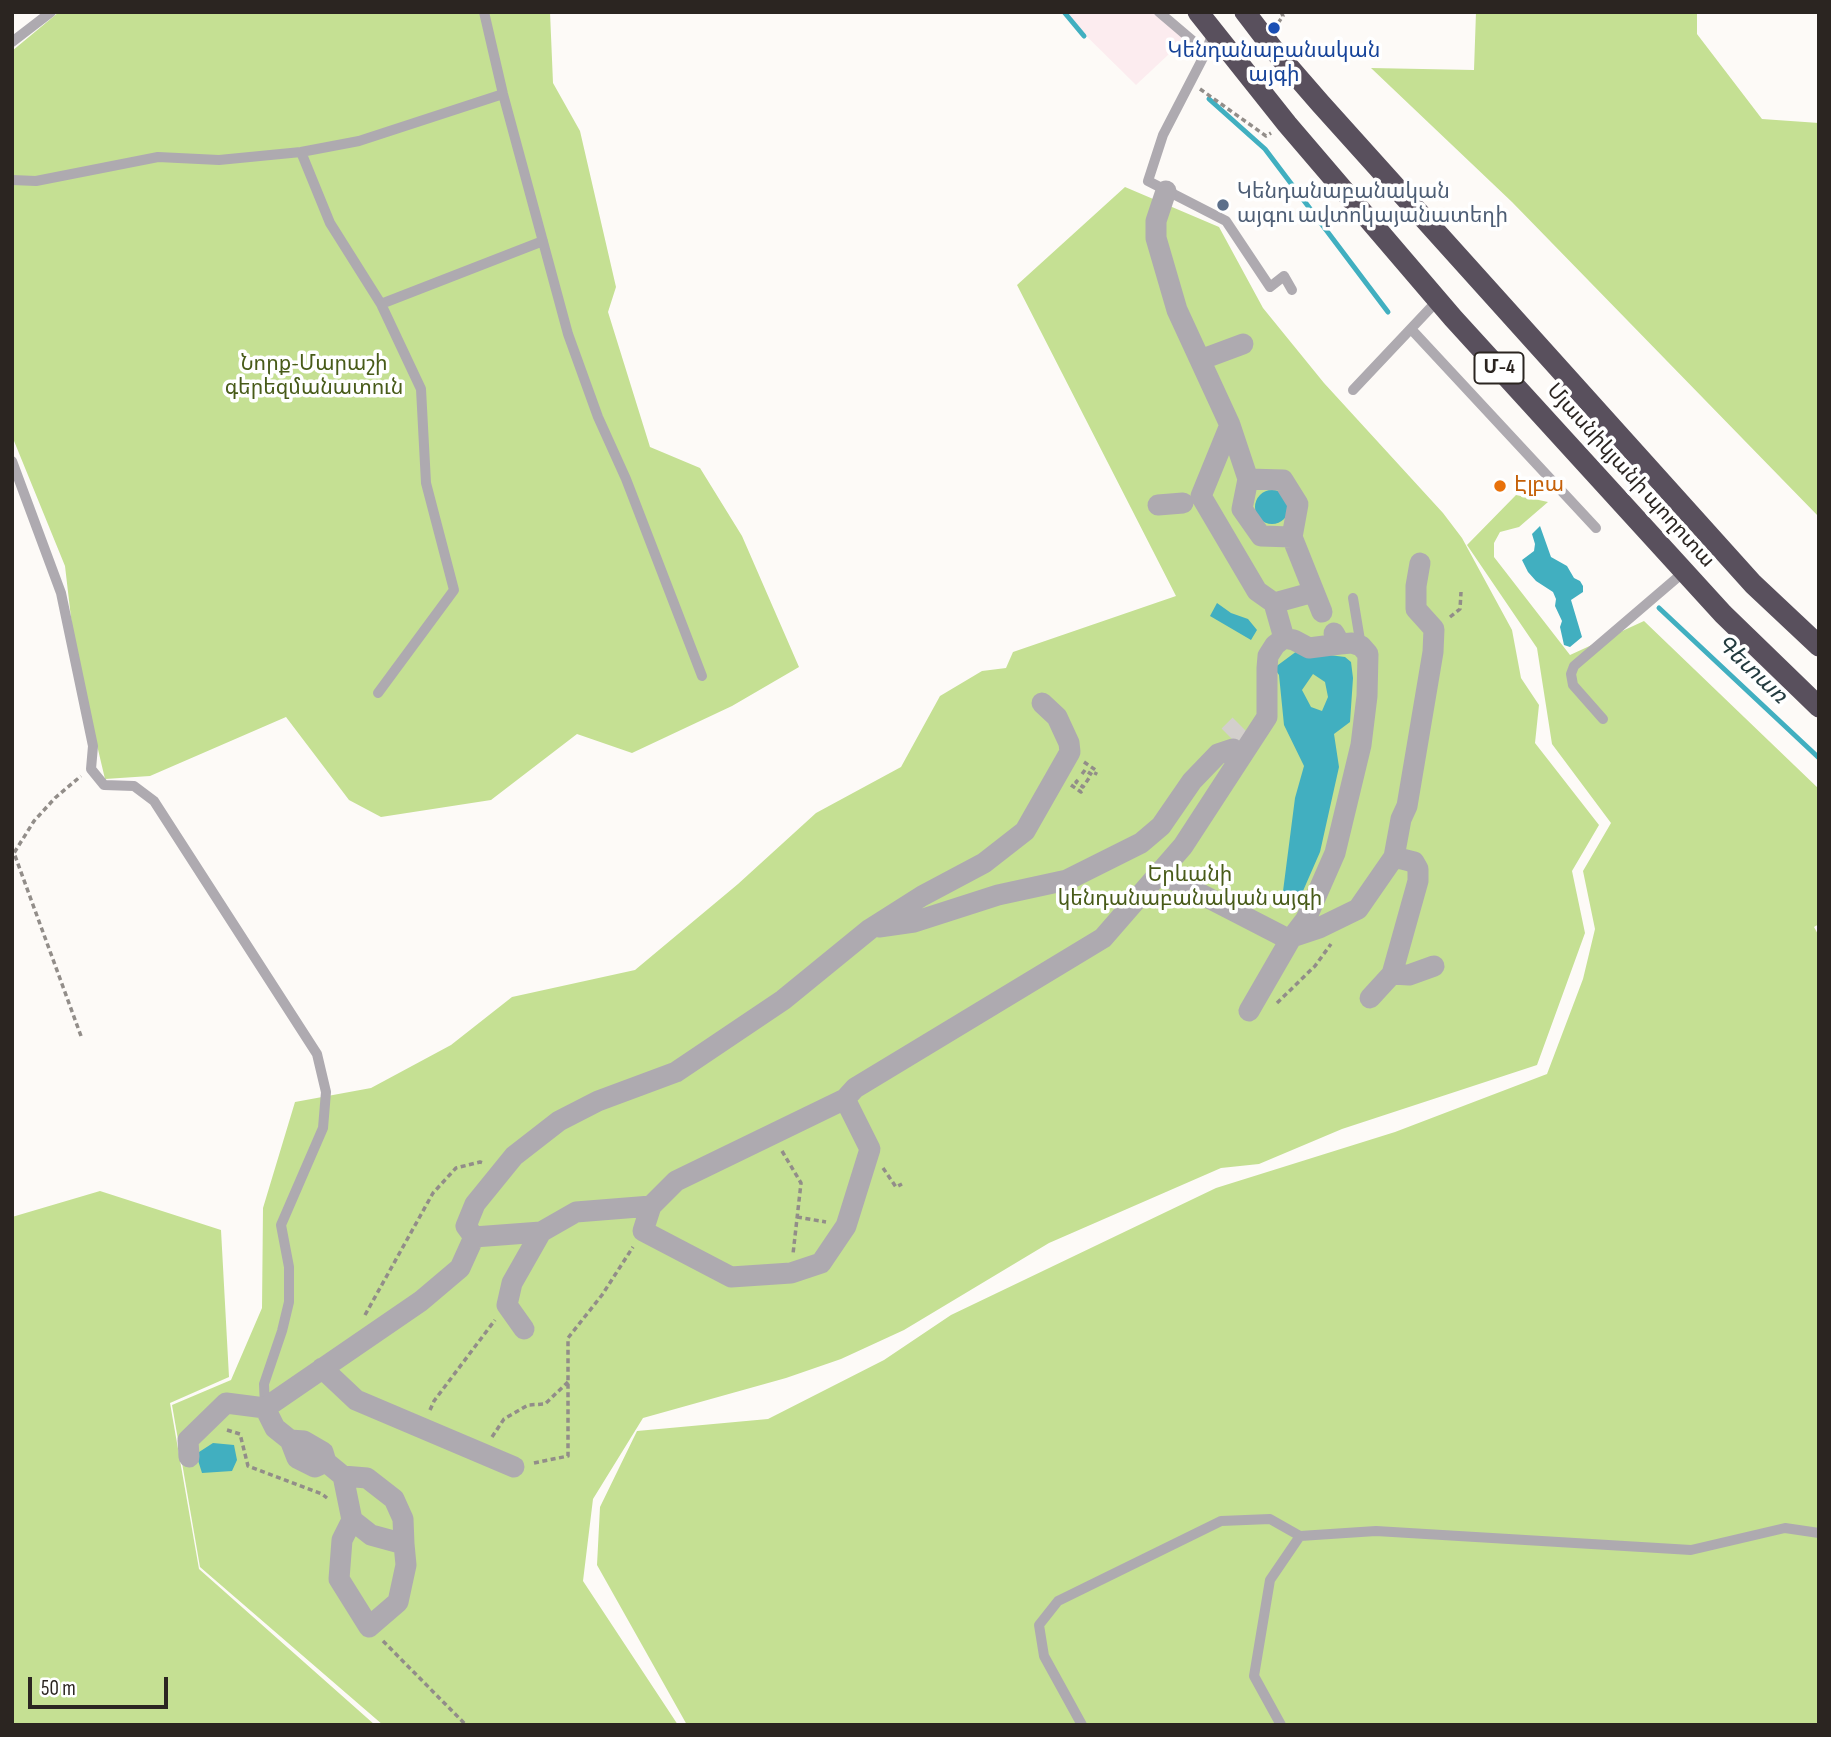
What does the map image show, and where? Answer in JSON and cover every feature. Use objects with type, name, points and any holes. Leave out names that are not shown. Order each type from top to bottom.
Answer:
[{"type":"highway","name":"Մյասնիկյանի պողոտա","points":[[1198,12],[1209,42],[1287,124],[1438,300],[1723,614],[1819,707]]},
{"type":"highway","name":"Մյասնիկյանի պողոտա","points":[[1245,12],[1274,50],[1338,123],[1753,584],[1819,646]]},
{"type":"street","points":[[1166,191],[1156,221],[1156,238],[1177,310],[1230,425],[1248,479],[1242,509],[1261,536],[1292,537]]},
{"type":"street","points":[[1200,360],[1243,344]]},
{"type":"street","points":[[1190,502],[1230,425]]},
{"type":"street","points":[[1248,479],[1283,480],[1298,504],[1292,537],[1318,602],[1270,602]]},
{"type":"street","points":[[1158,505],[1190,502]]},
{"type":"street","points":[[1190,502],[1221,546],[1270,602],[1279,642]]},
{"type":"street","points":[[1221,546],[1252,523]]},
{"type":"street","points":[[1160,873],[1291,939],[1358,909],[1394,857],[1401,819],[1407,806],[1433,652],[1434,629],[1416,609],[1420,563]]},
{"type":"street","points":[[845,1099],[870,1149],[846,1226],[821,1263],[790,1273],[731,1277],[643,1231],[651,1206],[676,1181],[845,1099],[855,1088],[1102,939],[1183,846],[1267,717],[1268,656],[1279,642],[1294,640],[1309,648],[1321,648],[1345,641],[1368,654],[1367,696],[1361,745],[1335,853],[1306,919],[1291,939],[1249,1011]]},
{"type":"street","points":[[474,1237],[466,1226],[475,1204],[514,1156],[559,1121],[598,1101],[676,1072],[783,1000],[870,929],[922,896],[984,863],[1025,831],[1070,752],[1069,743],[1057,717],[1042,703]]},
{"type":"street","points":[[870,929],[914,922],[998,895],[1068,880],[1141,843],[1161,826],[1192,781],[1226,747],[1183,846]]},
{"type":"street","points":[[1370,998],[1392,974],[1418,881],[1418,869],[1413,862],[1394,857]]},
{"type":"street","points":[[1392,974],[1409,975],[1434,966]]},
{"type":"street","points":[[474,1237],[541,1232],[576,1212],[651,1206]]},
{"type":"street","points":[[524,1329],[506,1305],[512,1283],[541,1232]]},
{"type":"street","points":[[189,1457],[188,1440],[226,1403],[265,1408],[421,1301],[460,1269],[474,1237]]},
{"type":"street","points":[[322,1368],[356,1400],[514,1467]]},
{"type":"street","points":[[265,1408],[275,1428],[290,1440],[298,1458],[315,1467],[326,1462],[343,1476],[367,1478],[394,1499],[403,1519],[406,1565],[398,1602],[369,1628],[339,1579],[342,1540],[352,1520],[343,1476]]},
{"type":"street","points":[[352,1520],[371,1535],[404,1544]]},
{"type":"lane","points":[[12,43],[51,12]]},
{"type":"lane","points":[[484,12],[503,94],[568,334],[702,676]]},
{"type":"lane","points":[[1159,12],[1209,42],[1163,135],[1148,181],[1226,221],[1269,287],[1284,276],[1292,290]]},
{"type":"lane","points":[[12,180],[36,181],[158,157],[219,160],[301,152],[359,141],[503,94]]},
{"type":"lane","points":[[301,152],[330,223],[381,304],[421,389],[426,483],[454,590],[378,693]]},
{"type":"lane","points":[[381,304],[543,241]]},
{"type":"lane","points":[[1353,390],[1438,300]]},
{"type":"lane","points":[[1411,329],[1596,528]]},
{"type":"lane","points":[[12,461],[61,593],[93,746],[91,769],[104,785],[134,786],[154,801],[317,1054],[326,1092],[323,1128],[281,1225],[289,1267],[289,1302],[264,1384],[265,1408]]},
{"type":"lane","points":[[1603,719],[1573,685],[1571,674],[1574,666],[1685,571]]},
{"type":"lane","points":[[1345,641],[1353,598]]},
{"type":"lane","points":[[1270,602],[1272,623],[1279,642]]},
{"type":"lane","points":[[1082,1725],[1044,1656],[1039,1625],[1058,1601],[1221,1521],[1270,1519],[1300,1536],[1376,1531],[1690,1550],[1785,1528],[1819,1533]]},
{"type":"lane","points":[[1281,1725],[1254,1676],[1270,1580],[1300,1536]]},
{"type":"path","points":[[1274,28],[1283,16],[1281,12]]},
{"type":"path","points":[[1190,82],[1266,136],[1272,132],[1265,124]]},
{"type":"path","points":[[1434,629],[1460,609],[1461,592]]},
{"type":"path","points":[[81,1036],[14,853],[34,821],[55,797],[91,769]]},
{"type":"path","points":[[1076,782],[1083,787],[1092,777],[1085,770]]},
{"type":"path","points":[[1249,1011],[1256,1016],[1274,1006],[1315,966],[1336,937]]},
{"type":"path","points":[[772,1134],[800,1183],[790,1273]]},
{"type":"path","points":[[361,1320],[433,1193],[456,1168],[480,1162],[503,1171]]},
{"type":"path","points":[[797,1217],[846,1226]]},
{"type":"path","points":[[514,1467],[568,1456],[568,1338],[602,1295],[643,1231]]},
{"type":"path","points":[[429,1415],[434,1401],[498,1316]]},
{"type":"path","points":[[481,1453],[504,1419],[528,1405],[545,1404],[569,1382]]},
{"type":"path","points":[[234,1432],[240,1434],[248,1466],[322,1494],[352,1520]]},
{"type":"path","points":[[369,1628],[466,1725]]},
{"type":"shaded area","points":[[1062,12],[1168,12],[1185,39],[1136,85]]},
{"type":"green space","name":"Նորք-Մարաշի գերեզմանատուն","points":[[59,12],[550,12],[553,83],[580,131],[616,287],[608,312],[650,447],[700,468],[742,536],[799,667],[732,706],[632,753],[577,734],[491,800],[381,817],[349,800],[286,717],[150,776],[105,779],[75,652],[65,566],[12,436],[12,51]]},
{"type":"green space","points":[[1476,12],[1697,12],[1697,34],[1762,119],[1819,123],[1819,517],[1512,202],[1371,68],[1474,70]]},
{"type":"green space","name":"Երևանի կենդանաբանական այգի","points":[[1125,187],[1219,227],[1263,308],[1324,383],[1443,513],[1462,538],[1512,630],[1521,678],[1539,705],[1535,743],[1599,825],[1572,871],[1585,933],[1537,1065],[1342,1129],[1259,1164],[1221,1168],[1049,1243],[904,1330],[841,1359],[786,1378],[643,1418],[593,1499],[583,1581],[678,1725],[383,1725],[200,1567],[172,1405],[231,1380],[262,1308],[263,1208],[295,1102],[371,1088],[451,1045],[512,997],[635,970],[738,884],[816,813],[901,767],[940,696],[982,671],[1006,668],[1013,652],[1176,596],[1017,285]]},
{"type":"green space","points":[[1516,495],[1548,502],[1519,527],[1500,532],[1494,543],[1494,557],[1570,655],[1644,621],[1819,789],[1819,924],[1814,927],[1819,936],[1819,1725],[687,1725],[597,1565],[600,1507],[637,1431],[768,1419],[884,1360],[951,1315],[1216,1188],[1395,1132],[1547,1074],[1583,979],[1595,929],[1583,871],[1611,823],[1552,744],[1537,648],[1467,545]]},
{"type":"green space","points":[[100,1191],[221,1230],[229,1377],[170,1403],[199,1569],[375,1725],[12,1725],[12,1217]]},
{"type":"water","points":[[1272,490],[1284,495],[1289,507],[1284,519],[1272,524],[1260,519],[1255,507],[1260,495]]},
{"type":"water","points":[[1540,526],[1551,557],[1567,566],[1583,586],[1583,592],[1571,600],[1582,637],[1570,647],[1564,645],[1560,627],[1562,621],[1555,606],[1553,592],[1536,581],[1522,560],[1534,551],[1532,534]]},
{"type":"water","points":[[1217,603],[1231,613],[1248,619],[1257,630],[1251,640],[1210,616]]},
{"type":"water","points":[[1297,651],[1345,657],[1351,662],[1353,678],[1350,722],[1334,734],[1339,767],[1320,852],[1296,907],[1285,904],[1282,899],[1295,798],[1304,766],[1284,725],[1279,675],[1274,668]],"holes":[[[1313,674],[1325,682],[1328,697],[1322,711],[1311,707],[1302,690]]]},
{"type":"water","points":[[213,1443],[234,1445],[237,1460],[232,1471],[202,1473],[196,1454]]},
{"type":"waterway","name":"Գետառ","points":[[1064,12],[1084,36]]},
{"type":"waterway","name":"Գետառ","points":[[1209,99],[1265,149],[1388,312]]},
{"type":"waterway","name":"Գետառ","points":[[1659,608],[1819,758]]},
{"type":"tunnel","points":[[1229,736],[1240,725]]},
{"type":"place","name":"Կենդանաբանական այգի","points":[[1274,28]]},
{"type":"place","name":"Կենդանաբանական այգու ավտոկայանատեղի","points":[[1223,205]]},
{"type":"place","name":"Էլբա","points":[[1500,486]]}]
